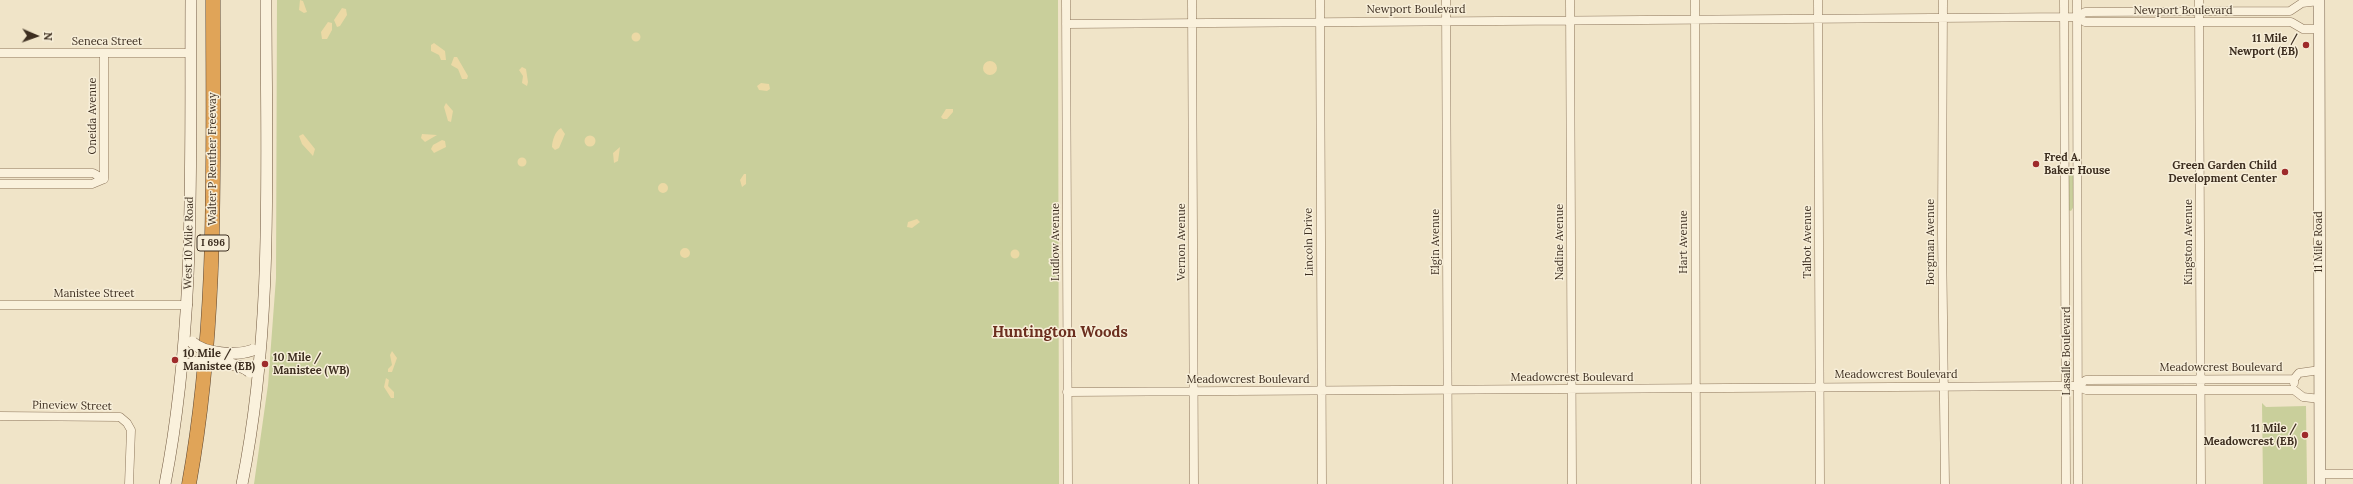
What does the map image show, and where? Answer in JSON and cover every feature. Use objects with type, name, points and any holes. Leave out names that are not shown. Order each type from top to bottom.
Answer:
[{"type":"highway","name":"Walter P Reuther Freeway","points":[[189,484],[202,398],[211,293],[214,227],[213,0]]},
{"type":"main road","name":"West 10 Mile Road","points":[[165,484],[182,373],[188,305],[191,220],[191,0]]},
{"type":"main road","points":[[242,484],[256,385],[257,347],[266,240],[266,0]]},
{"type":"main road","name":"11 Mile Road","points":[[2319,0],[2320,479]]},
{"type":"main road","points":[[186,330],[192,342],[206,350],[240,353],[257,347]]},
{"type":"main road","points":[[182,373],[190,364],[199,362],[238,365],[250,372],[256,385]]},
{"type":"street","name":"Ludlow Avenue","points":[[1066,0],[1068,484]]},
{"type":"street","name":"Vernon Avenue","points":[[1192,0],[1194,484]]},
{"type":"street","name":"Lincoln Drive","points":[[1320,0],[1322,484]]},
{"type":"street","name":"Elgin Avenue","points":[[1446,0],[1448,484]]},
{"type":"street","name":"Nadine Avenue","points":[[1570,0],[1572,484]]},
{"type":"street","name":"Hart Avenue","points":[[1694,0],[1696,484]]},
{"type":"street","name":"Talbot Avenue","points":[[1818,0],[1820,484]]},
{"type":"street","name":"Borgman Avenue","points":[[1942,0],[1945,484]]},
{"type":"street","name":"Lasalle Boulevard","points":[[2064,0],[2066,484]]},
{"type":"street","name":"Lasalle Boulevard","points":[[2077,0],[2078,484]]},
{"type":"street","name":"Kingston Avenue","points":[[2199,0],[2201,484]]},
{"type":"street","name":"Newport Boulevard","points":[[1066,24],[2077,17],[2085,12],[2290,11],[2302,3],[2319,0]]},
{"type":"street","points":[[2290,11],[2291,22]]},
{"type":"street","name":"Newport Boulevard","points":[[2077,17],[2085,22],[2291,22],[2303,29],[2319,29]]},
{"type":"street","name":"Seneca Street","points":[[0,53],[191,53]]},
{"type":"street","name":"Oneida Avenue","points":[[104,53],[104,179]]},
{"type":"street","points":[[0,173],[93,173],[104,179]]},
{"type":"street","points":[[0,184],[92,184],[104,179]]},
{"type":"street","points":[[2065,217],[2078,217]]},
{"type":"street","name":"Manistee Street","points":[[0,305],[188,305]]},
{"type":"street","name":"Meadowcrest Boulevard","points":[[2077,386],[2086,380],[2294,379],[2303,372],[2320,370]]},
{"type":"street","name":"Meadowcrest Boulevard","points":[[2294,379],[2294,390]]},
{"type":"street","name":"Meadowcrest Boulevard","points":[[1067,392],[2077,386],[2086,390],[2294,390],[2303,397],[2320,399]]},
{"type":"street","name":"Pineview Street","points":[[0,416],[120,417],[131,430],[130,484]]},
{"type":"street","points":[[2320,479],[2353,474]]},
{"type":"green space","points":[[277,0],[1058,0],[1059,484],[254,484],[268,385],[276,278]]},
{"type":"green space","points":[[2067,167],[2074,167],[2074,206],[2071,211],[2068,210]]},
{"type":"green space","points":[[2262,403],[2266,407],[2306,406],[2307,484],[2263,484]]},
{"type":"sand","points":[[300,0],[303,1],[307,12],[304,13],[299,10]]},
{"type":"sand","points":[[342,8],[346,9],[347,15],[340,26],[337,27],[334,20]]},
{"type":"sand","points":[[328,22],[332,23],[332,30],[327,39],[322,39],[321,32]]},
{"type":"sand","points":[[634,33],[638,33],[640,37],[638,41],[634,41],[632,39],[632,35]]},
{"type":"sand","points":[[434,43],[445,51],[446,60],[441,60],[439,55],[431,51],[431,45]]},
{"type":"sand","points":[[454,57],[457,57],[468,76],[467,79],[462,79],[458,69],[451,65]]},
{"type":"sand","points":[[990,61],[995,63],[997,68],[995,73],[990,75],[985,73],[983,68],[985,63]]},
{"type":"sand","points":[[522,67],[526,69],[528,82],[527,86],[522,83],[523,76],[519,70]]},
{"type":"sand","points":[[761,83],[769,84],[770,89],[767,91],[759,90],[757,86]]},
{"type":"sand","points":[[446,103],[453,111],[451,122],[448,121],[444,107]]},
{"type":"sand","points":[[946,109],[953,109],[953,112],[947,119],[943,119],[941,117]]},
{"type":"sand","points":[[561,128],[565,134],[559,148],[555,150],[552,147],[553,139],[557,131]]},
{"type":"sand","points":[[303,134],[315,149],[313,156],[302,144],[299,136]]},
{"type":"sand","points":[[422,134],[437,135],[425,142],[421,138]]},
{"type":"sand","points":[[590,135],[594,137],[596,141],[594,145],[590,147],[586,145],[584,141],[586,137]]},
{"type":"sand","points":[[442,140],[445,141],[446,147],[434,153],[431,149],[433,145]]},
{"type":"sand","points":[[620,147],[618,161],[614,163],[613,153]]},
{"type":"sand","points":[[522,157],[527,162],[522,167],[517,162]]},
{"type":"sand","points":[[744,174],[746,174],[746,184],[742,187],[740,180]]},
{"type":"sand","points":[[661,183],[665,183],[668,188],[665,193],[661,193],[658,190],[658,186]]},
{"type":"sand","points":[[917,219],[920,222],[912,228],[907,227],[908,222]]},
{"type":"sand","points":[[683,248],[687,248],[690,253],[687,258],[683,258],[680,255],[680,251]]},
{"type":"sand","points":[[1013,250],[1017,250],[1019,254],[1017,258],[1013,258],[1011,256],[1011,252]]},
{"type":"sand","points":[[392,351],[397,358],[392,372],[388,372],[388,369],[392,365],[390,355]]},
{"type":"sand","points":[[386,378],[389,380],[388,386],[394,392],[394,398],[391,398],[384,387]]},
{"type":"place","name":"11 Mile / Newport (EB)","points":[[2306,45]]},
{"type":"place","name":"Fred A. Baker House","points":[[2036,164]]},
{"type":"place","name":"Green Garden Child Development Center","points":[[2285,172]]},
{"type":"place","name":"10 Mile / Manistee (EB)","points":[[175,360]]},
{"type":"place","name":"10 Mile / Manistee (WB)","points":[[265,364]]},
{"type":"place","name":"11 Mile / Meadowcrest (EB)","points":[[2305,435]]},
{"type":"district","name":"Huntington Woods","points":[[1060,333]]}]
